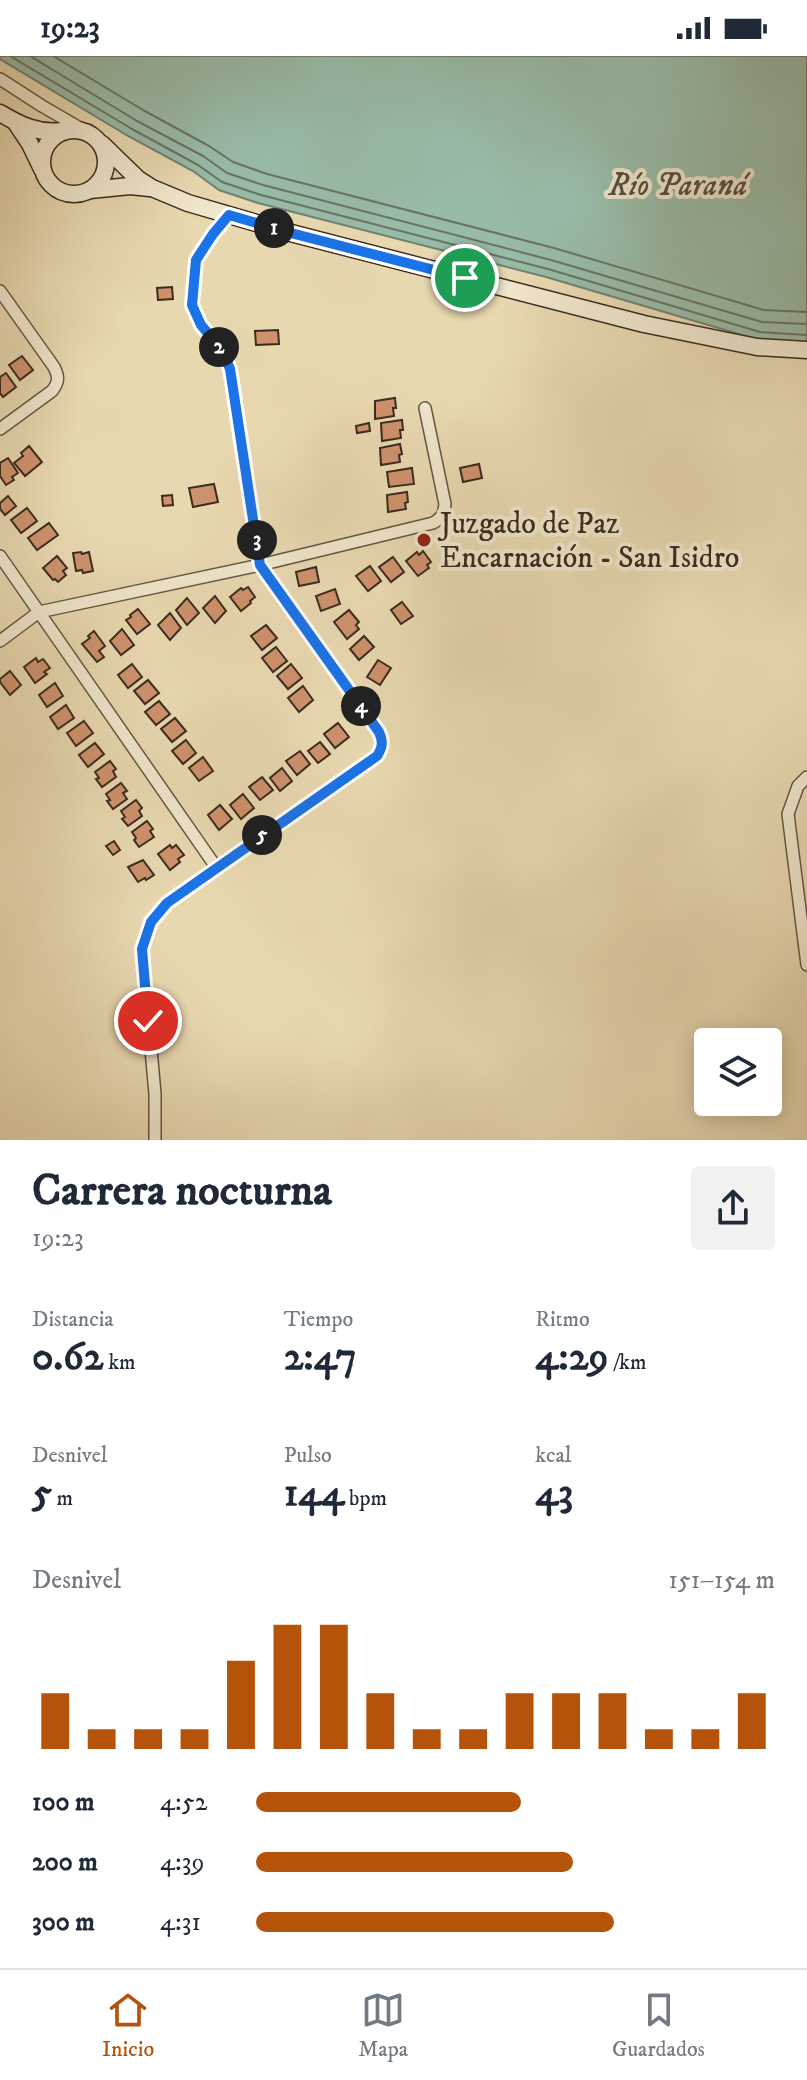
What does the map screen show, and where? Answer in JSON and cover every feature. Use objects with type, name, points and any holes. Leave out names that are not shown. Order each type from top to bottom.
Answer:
[{"type":"main road","points":[[7,118],[30,144],[54,187],[62,192],[80,194],[97,184],[104,175],[106,165],[102,144]]},
{"type":"main road","points":[[7,118],[48,133],[74,129],[85,131],[152,188],[188,203],[287,232],[644,324],[757,347],[807,350]]},
{"type":"main road","points":[[43,172],[42,155],[45,148],[63,131]]},
{"type":"main road","points":[[89,190],[130,186],[152,188]]},
{"type":"street","points":[[0,79],[85,131]]},
{"type":"street","points":[[155,1140],[155,1094],[142,949],[151,922],[167,903],[216,867],[377,756],[383,741],[260,565],[230,369],[222,350],[201,325],[192,305],[196,260],[229,215]]},
{"type":"street","points":[[0,291],[58,376],[58,384],[52,391],[0,429]]},
{"type":"street","points":[[0,641],[39,612],[260,565],[440,520],[445,504],[425,408]]},
{"type":"street","points":[[0,556],[216,867]]},
{"type":"street","points":[[807,777],[798,786],[788,814],[802,890],[807,965]]},
{"type":"water","name":"Río Paraná","points":[[0,56],[807,56],[807,342],[759,340],[546,277],[258,203],[219,190],[193,171],[128,136],[0,59]]},
{"type":"building","points":[[172,287],[173,299],[158,300],[157,288]]},
{"type":"building","points":[[278,330],[279,344],[256,345],[255,331]]},
{"type":"building","points":[[22,356],[33,370],[20,380],[9,365]]},
{"type":"building","points":[[6,373],[16,387],[3,397],[0,377]]},
{"type":"building","points":[[395,398],[394,416],[375,419],[375,401]]},
{"type":"building","points":[[402,420],[401,438],[382,441],[381,423]]},
{"type":"building","points":[[369,423],[370,431],[357,433],[356,426]]},
{"type":"building","points":[[400,444],[400,462],[381,465],[380,448]]},
{"type":"building","points":[[29,446],[42,462],[25,476],[14,463]]},
{"type":"building","points":[[8,458],[18,473],[6,485],[0,476],[0,463]]},
{"type":"building","points":[[479,464],[482,478],[463,482],[460,468]]},
{"type":"building","points":[[412,468],[414,484],[389,487],[387,472]]},
{"type":"building","points":[[214,484],[218,502],[193,507],[189,488]]},
{"type":"building","points":[[407,492],[406,509],[388,512],[387,495]]},
{"type":"building","points":[[172,495],[173,505],[163,506],[162,496]]},
{"type":"building","points":[[8,496],[16,506],[5,515],[0,503]]},
{"type":"building","points":[[27,508],[37,521],[21,533],[11,520]]},
{"type":"building","points":[[49,523],[58,535],[37,550],[28,538]]},
{"type":"building","points":[[423,551],[431,562],[427,565],[429,568],[418,576],[406,561]]},
{"type":"building","points":[[89,552],[93,571],[76,571],[73,553]]},
{"type":"building","points":[[57,556],[67,568],[63,571],[66,575],[58,582],[43,568]]},
{"type":"building","points":[[393,557],[404,572],[391,582],[379,567]]},
{"type":"building","points":[[370,566],[381,581],[368,591],[356,576]]},
{"type":"building","points":[[316,567],[319,582],[299,586],[296,572]]},
{"type":"building","points":[[248,587],[255,597],[241,611],[230,597],[241,588]]},
{"type":"building","points":[[335,589],[340,604],[321,611],[316,596]]},
{"type":"building","points":[[215,596],[226,611],[215,623],[203,608]]},
{"type":"building","points":[[187,598],[199,613],[187,625],[176,610]]},
{"type":"building","points":[[402,602],[413,616],[401,624],[391,610]]},
{"type":"building","points":[[138,609],[150,624],[137,634],[126,620]]},
{"type":"building","points":[[349,610],[359,622],[356,625],[359,629],[347,639],[334,622]]},
{"type":"building","points":[[170,613],[181,628],[170,640],[158,625]]},
{"type":"building","points":[[266,625],[277,638],[262,650],[251,636]]},
{"type":"building","points":[[122,629],[134,645],[121,655],[110,641]]},
{"type":"building","points":[[94,631],[105,646],[99,651],[104,657],[97,662],[82,644]]},
{"type":"building","points":[[364,636],[374,647],[359,660],[350,649]]},
{"type":"building","points":[[276,647],[287,661],[273,672],[262,658]]},
{"type":"building","points":[[36,658],[38,662],[43,659],[50,668],[35,683],[24,667]]},
{"type":"building","points":[[378,660],[391,668],[380,685],[367,677]]},
{"type":"building","points":[[132,664],[142,677],[128,688],[118,675]]},
{"type":"building","points":[[291,664],[302,678],[288,689],[277,676]]},
{"type":"building","points":[[10,671],[21,685],[10,695],[0,679]]},
{"type":"building","points":[[148,680],[159,693],[145,704],[134,691]]},
{"type":"building","points":[[55,683],[63,696],[47,707],[39,695]]},
{"type":"building","points":[[303,686],[313,700],[299,712],[288,698]]},
{"type":"building","points":[[159,701],[170,714],[156,725],[145,712]]},
{"type":"building","points":[[66,705],[74,718],[58,729],[50,717]]},
{"type":"building","points":[[175,718],[186,731],[172,742],[161,729]]},
{"type":"building","points":[[84,721],[93,733],[76,746],[67,733]]},
{"type":"building","points":[[338,723],[349,737],[335,748],[324,734]]},
{"type":"building","points":[[186,740],[196,753],[183,764],[172,751]]},
{"type":"building","points":[[320,742],[330,754],[318,763],[308,751]]},
{"type":"building","points":[[95,743],[104,754],[88,767],[79,755]]},
{"type":"building","points":[[300,751],[310,764],[297,775],[286,761]]},
{"type":"building","points":[[203,757],[213,771],[199,781],[189,768]]},
{"type":"building","points":[[110,761],[116,769],[113,771],[116,777],[102,787],[95,772]]},
{"type":"building","points":[[282,768],[292,781],[280,791],[270,778]]},
{"type":"building","points":[[262,777],[273,790],[260,800],[249,787]]},
{"type":"building","points":[[121,783],[127,791],[123,793],[127,799],[113,809],[106,794]]},
{"type":"building","points":[[243,794],[254,808],[241,819],[230,805]]},
{"type":"building","points":[[136,800],[142,808],[139,811],[142,816],[128,826],[122,819],[125,817],[121,811]]},
{"type":"building","points":[[220,805],[232,819],[219,830],[208,815]]},
{"type":"building","points":[[147,821],[154,837],[139,847],[132,832]]},
{"type":"building","points":[[114,841],[120,850],[113,855],[106,846]]},
{"type":"building","points":[[170,845],[172,848],[176,845],[184,855],[170,870],[158,854]]},
{"type":"building","points":[[143,860],[154,875],[138,882],[128,867]]},
{"type":"place","name":"Juzgado de Paz Encarnación - San Isidro","points":[[424,540]]},
{"type":"route","points":[[148,1021],[142,949],[151,922],[167,903],[216,867],[377,756],[383,741],[260,565],[230,369],[222,350],[201,325],[192,305],[196,260],[229,215],[465,278]]}]
